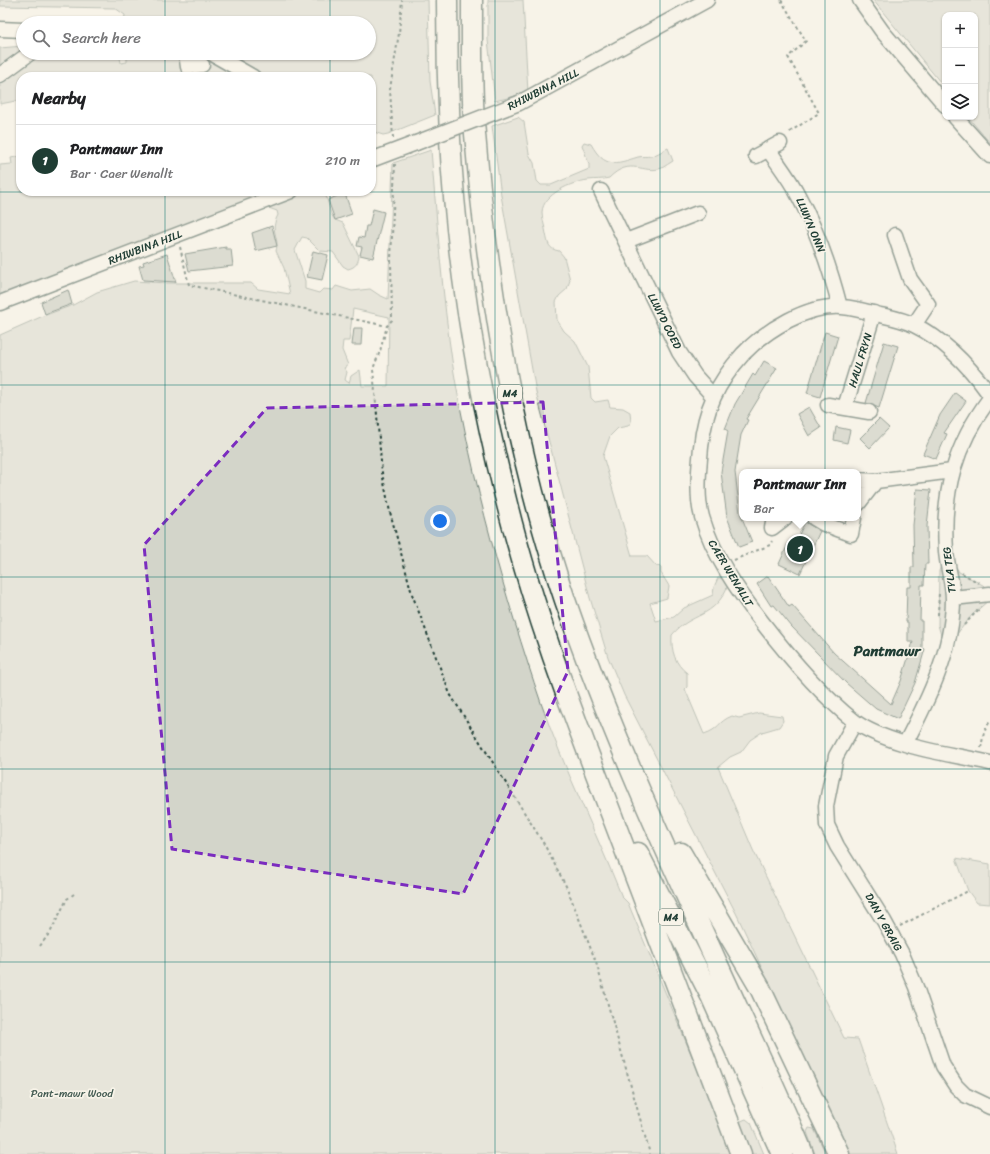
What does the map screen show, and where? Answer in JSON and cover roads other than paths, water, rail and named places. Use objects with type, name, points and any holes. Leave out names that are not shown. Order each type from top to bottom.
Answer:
[{"type":"highway","name":"M4","points":[[447,0],[450,140],[460,249],[469,321],[492,443],[505,499],[526,577],[560,679],[741,1154]]},
{"type":"highway","name":"M4","points":[[472,0],[475,132],[483,214],[496,308],[522,450],[541,525],[565,599],[590,668],[631,768],[802,1154]]},
{"type":"highway","name":"M4","points":[[560,679],[635,848],[711,996],[782,1154]]},
{"type":"highway","name":"M4","points":[[631,768],[760,988],[839,1154]]},
{"type":"street","name":"RHIWBINA HILL","points":[[380,154],[416,143],[519,103],[707,0]]},
{"type":"street","points":[[860,0],[882,31],[942,101]]},
{"type":"street","points":[[0,29],[16,30]]},
{"type":"street","points":[[0,75],[20,60]]},
{"type":"street","points":[[187,60],[188,67],[202,65]]},
{"type":"street","points":[[223,60],[243,72]]},
{"type":"street","points":[[958,120],[990,156]]},
{"type":"street","name":"LLWYN ONN","points":[[768,149],[798,194],[815,232],[833,280],[840,306]]},
{"type":"street","name":"LLWYD COED","points":[[601,190],[680,352],[695,376],[713,396]]},
{"type":"street","name":"RHIWBINA HILL","points":[[0,303],[277,196]]},
{"type":"street","points":[[626,241],[698,213]]},
{"type":"street","points":[[895,235],[910,279],[928,304],[914,325]]},
{"type":"street","name":"CAER WENALLT","points":[[984,762],[937,754],[879,734],[855,722],[785,653],[756,615],[710,540],[702,514],[700,459],[703,434],[713,396],[731,367],[753,344],[774,328],[794,318],[818,310],[840,306],[874,313],[914,325],[958,356],[977,376],[990,396]]},
{"type":"street","name":"HAUL FRYN","points":[[845,408],[874,313]]},
{"type":"street","name":"TYLA TEG","points":[[905,744],[929,697],[944,649],[953,598],[946,552],[945,524],[952,471],[969,427],[990,396]]},
{"type":"street","points":[[828,405],[869,412]]},
{"type":"street","points":[[861,480],[876,481],[952,471]]},
{"type":"street","points":[[861,500],[876,481]]},
{"type":"street","points":[[819,521],[851,534],[853,521]]},
{"type":"street","points":[[953,598],[987,589]]},
{"type":"street","name":"DAN Y GRAIG","points":[[855,722],[836,756],[826,806],[828,825],[837,846],[890,931],[916,987],[943,1066],[956,1086],[966,1095],[990,1107]]},
{"type":"place","name":"Pantmawr Inn","points":[[800,549]]},
{"type":"district","name":"Pantmawr","points":[[887,651]]},
{"type":"park label","name":"Pant-mawr Wood","points":[[72,1093]]}]
